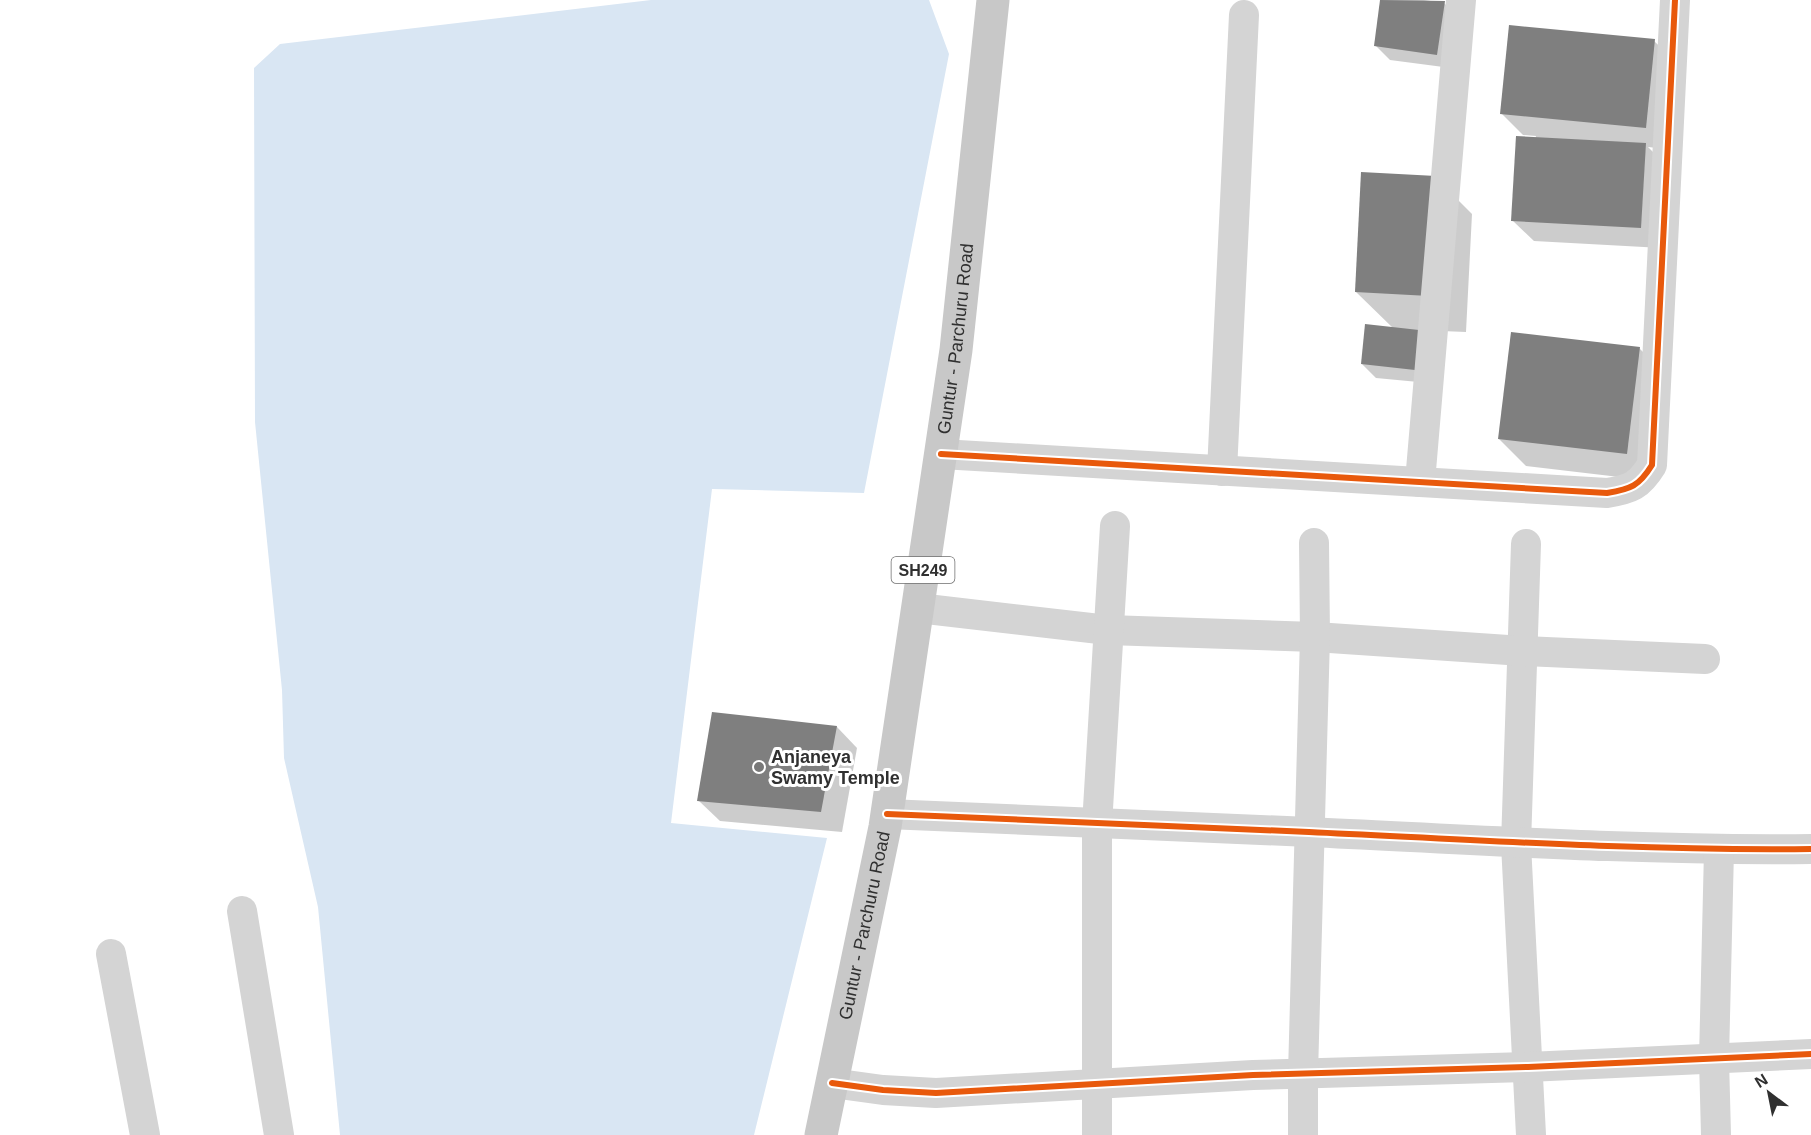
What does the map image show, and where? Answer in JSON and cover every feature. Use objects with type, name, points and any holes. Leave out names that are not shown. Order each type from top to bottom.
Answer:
[{"type":"main road","name":"Guntur - Parchuru Road","points":[[821,1135],[887,814],[956,350],[993,0]]},
{"type":"street","points":[[1420,482],[1461,0]]},
{"type":"street","points":[[940,454],[1607,493],[1629,489],[1643,480],[1652,465],[1675,0]]},
{"type":"street","points":[[1222,471],[1244,15]]},
{"type":"street","points":[[1097,1135],[1097,825],[1115,526]]},
{"type":"street","points":[[1303,1135],[1315,637],[1314,543]]},
{"type":"street","points":[[1526,544],[1516,844],[1531,1135]]},
{"type":"street","points":[[918,608],[1108,630],[1315,637],[1523,651],[1705,659]]},
{"type":"street","points":[[887,814],[1097,825],[1310,832],[1516,844],[1719,850],[1811,849]]},
{"type":"street","points":[[1716,1135],[1714,1059],[1719,850]]},
{"type":"street","points":[[242,911],[279,1135]]},
{"type":"street","points":[[111,954],[145,1135]]},
{"type":"street","points":[[832,1083],[883,1090],[936,1093],[1303,1074],[1528,1067],[1811,1054]]},
{"type":"shaded area","points":[[651,0],[929,0],[949,54],[864,493],[712,489],[671,823],[827,838],[754,1135],[340,1135],[318,907],[284,758],[282,690],[255,422],[254,68],[280,44]]},
{"type":"building","points":[[1380,0],[1445,1],[1437,55],[1374,46]]},
{"type":"building","points":[[1509,25],[1655,39],[1646,128],[1500,114]]},
{"type":"building","points":[[1516,136],[1646,143],[1641,228],[1511,221]]},
{"type":"building","points":[[1361,172],[1436,176],[1429,296],[1355,292]]},
{"type":"building","points":[[1365,324],[1419,330],[1415,370],[1361,364]]},
{"type":"building","points":[[1511,332],[1640,347],[1627,454],[1498,439]]},
{"type":"building","points":[[712,712],[837,726],[821,812],[697,801]]},
{"type":"cycle path","points":[[941,454],[1607,493],[1634,485],[1643,478],[1652,465],[1675,0]]},
{"type":"cycle path","points":[[887,814],[1560,844],[1811,849]]},
{"type":"cycle path","points":[[832,1083],[883,1090],[936,1093],[1253,1075],[1528,1067],[1811,1054]]},
{"type":"place","name":"Anjaneya Swamy Temple","points":[[759,767]]}]
